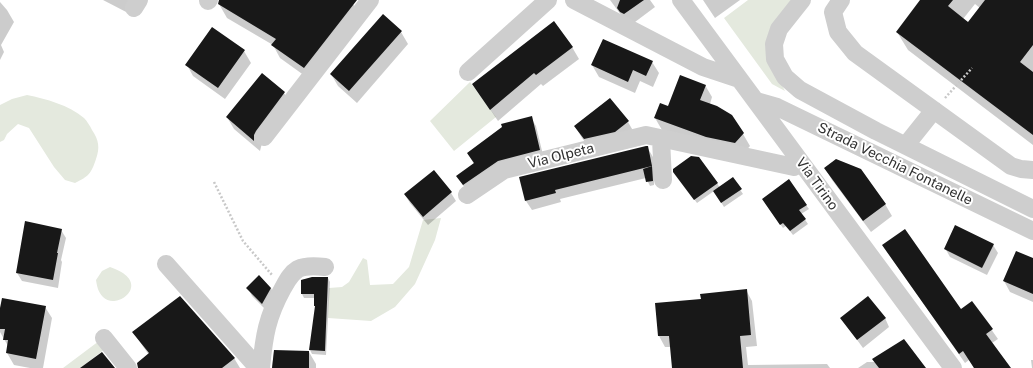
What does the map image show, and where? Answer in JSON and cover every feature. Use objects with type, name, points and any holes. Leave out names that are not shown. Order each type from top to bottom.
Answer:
[{"type":"street","points":[[264,137],[370,0]]},
{"type":"street","points":[[468,72],[548,0]]},
{"type":"street","points":[[574,0],[703,67],[739,79]]},
{"type":"street","name":"Via Tirino","points":[[681,0],[953,368]]},
{"type":"street","points":[[802,0],[779,30],[774,44],[775,59],[785,77],[800,90],[1033,209]]},
{"type":"street","points":[[841,0],[833,12],[838,32],[855,53],[1011,166],[1033,170]]},
{"type":"street","name":"Strada Vecchia Fontanelle","points":[[756,101],[777,107],[1033,231]]},
{"type":"street","points":[[906,145],[934,110]]},
{"type":"street","name":"Via Olpeta","points":[[467,195],[504,170],[646,136],[794,167],[801,163]]},
{"type":"street","points":[[661,139],[663,180]]},
{"type":"street","points":[[166,264],[260,368]]},
{"type":"street","points":[[260,368],[265,331],[274,304],[290,276],[299,269],[313,266],[325,267]]},
{"type":"street","points":[[104,338],[128,368]]},
{"type":"path","points":[[934,110],[972,68]]},
{"type":"path","points":[[214,182],[243,240],[283,287]]},
{"type":"shaded area","points":[[748,0],[799,0],[777,32],[774,70],[785,91],[772,84],[724,18]]},
{"type":"shaded area","points":[[470,82],[496,117],[454,151],[430,121]]},
{"type":"shaded area","points":[[27,95],[64,106],[78,113],[84,118],[96,137],[98,144],[97,155],[93,168],[89,174],[75,183],[65,180],[54,167],[29,128],[18,124],[7,134],[4,140],[0,142],[0,105],[12,99]]},
{"type":"shaded area","points":[[441,218],[435,240],[415,284],[395,307],[371,321],[328,318],[329,288],[342,287],[349,282],[363,258],[367,260],[370,285],[393,284],[409,267],[423,220]]},
{"type":"shaded area","points":[[110,267],[123,273],[130,280],[131,287],[129,293],[116,301],[109,301],[103,297],[96,282],[102,271]]},
{"type":"shaded area","points":[[99,341],[105,349],[80,368],[63,368]]},
{"type":"building","points":[[219,0],[357,0],[304,68],[271,45],[276,39],[218,4]]},
{"type":"building","points":[[620,0],[644,0],[624,14],[617,8]]},
{"type":"building","points":[[920,0],[953,0],[948,6],[968,22],[985,0],[1033,0],[1033,45],[1020,62],[1033,72],[1033,135],[896,32]]},
{"type":"building","points":[[383,14],[402,31],[349,91],[330,74]]},
{"type":"building","points":[[554,21],[573,47],[536,75],[534,73],[490,110],[472,84]]},
{"type":"building","points":[[212,27],[245,50],[218,88],[185,65]]},
{"type":"building","points":[[603,39],[653,61],[646,76],[633,70],[628,82],[591,65]]},
{"type":"building","points":[[262,73],[285,92],[256,131],[254,141],[226,117]]},
{"type":"building","points":[[680,75],[706,85],[700,100],[717,106],[732,115],[744,133],[735,143],[706,137],[654,118],[660,103],[668,106]]},
{"type":"building","points":[[610,98],[629,121],[615,132],[584,139],[574,126]]},
{"type":"building","points":[[532,116],[540,150],[498,161],[463,185],[456,176],[474,163],[467,153],[502,127],[501,124]]},
{"type":"building","points":[[648,146],[652,166],[555,190],[556,193],[525,201],[519,177]]},
{"type":"building","points":[[691,156],[699,157],[718,183],[694,200],[673,172],[673,169]]},
{"type":"building","points":[[836,159],[861,169],[886,204],[863,221],[824,168]]},
{"type":"building","points":[[652,166],[653,181],[646,182],[643,169]]},
{"type":"building","points":[[434,170],[452,192],[423,217],[404,194]]},
{"type":"building","points":[[733,177],[742,189],[721,203],[713,191]]},
{"type":"building","points":[[789,179],[807,205],[799,210],[806,219],[790,231],[783,223],[780,225],[762,199]]},
{"type":"building","points":[[25,221],[62,229],[53,280],[16,273]]},
{"type":"building","points":[[955,225],[994,244],[982,268],[944,249]]},
{"type":"building","points":[[905,229],[961,309],[972,301],[993,329],[986,334],[1011,368],[974,368],[963,351],[959,354],[882,245]]},
{"type":"building","points":[[1016,251],[1033,258],[1033,294],[1003,281]]},
{"type":"building","points":[[259,275],[271,288],[262,304],[246,288]]},
{"type":"building","points":[[312,277],[328,277],[325,351],[309,350],[315,306],[314,294],[301,294],[301,280]]},
{"type":"building","points":[[747,289],[751,335],[740,336],[743,368],[672,368],[669,336],[658,336],[655,303],[701,299],[700,294]]},
{"type":"building","points":[[180,296],[235,358],[222,368],[138,368],[137,363],[149,353],[132,332]]},
{"type":"building","points":[[868,296],[886,318],[857,340],[840,318]]},
{"type":"building","points":[[2,298],[46,306],[36,359],[6,353],[8,340],[3,340],[5,329],[0,329],[0,308]]},
{"type":"building","points":[[904,339],[926,368],[879,368],[872,359]]},
{"type":"building","points":[[274,350],[309,351],[309,368],[272,368]]},
{"type":"building","points":[[102,352],[115,368],[80,368]]}]
